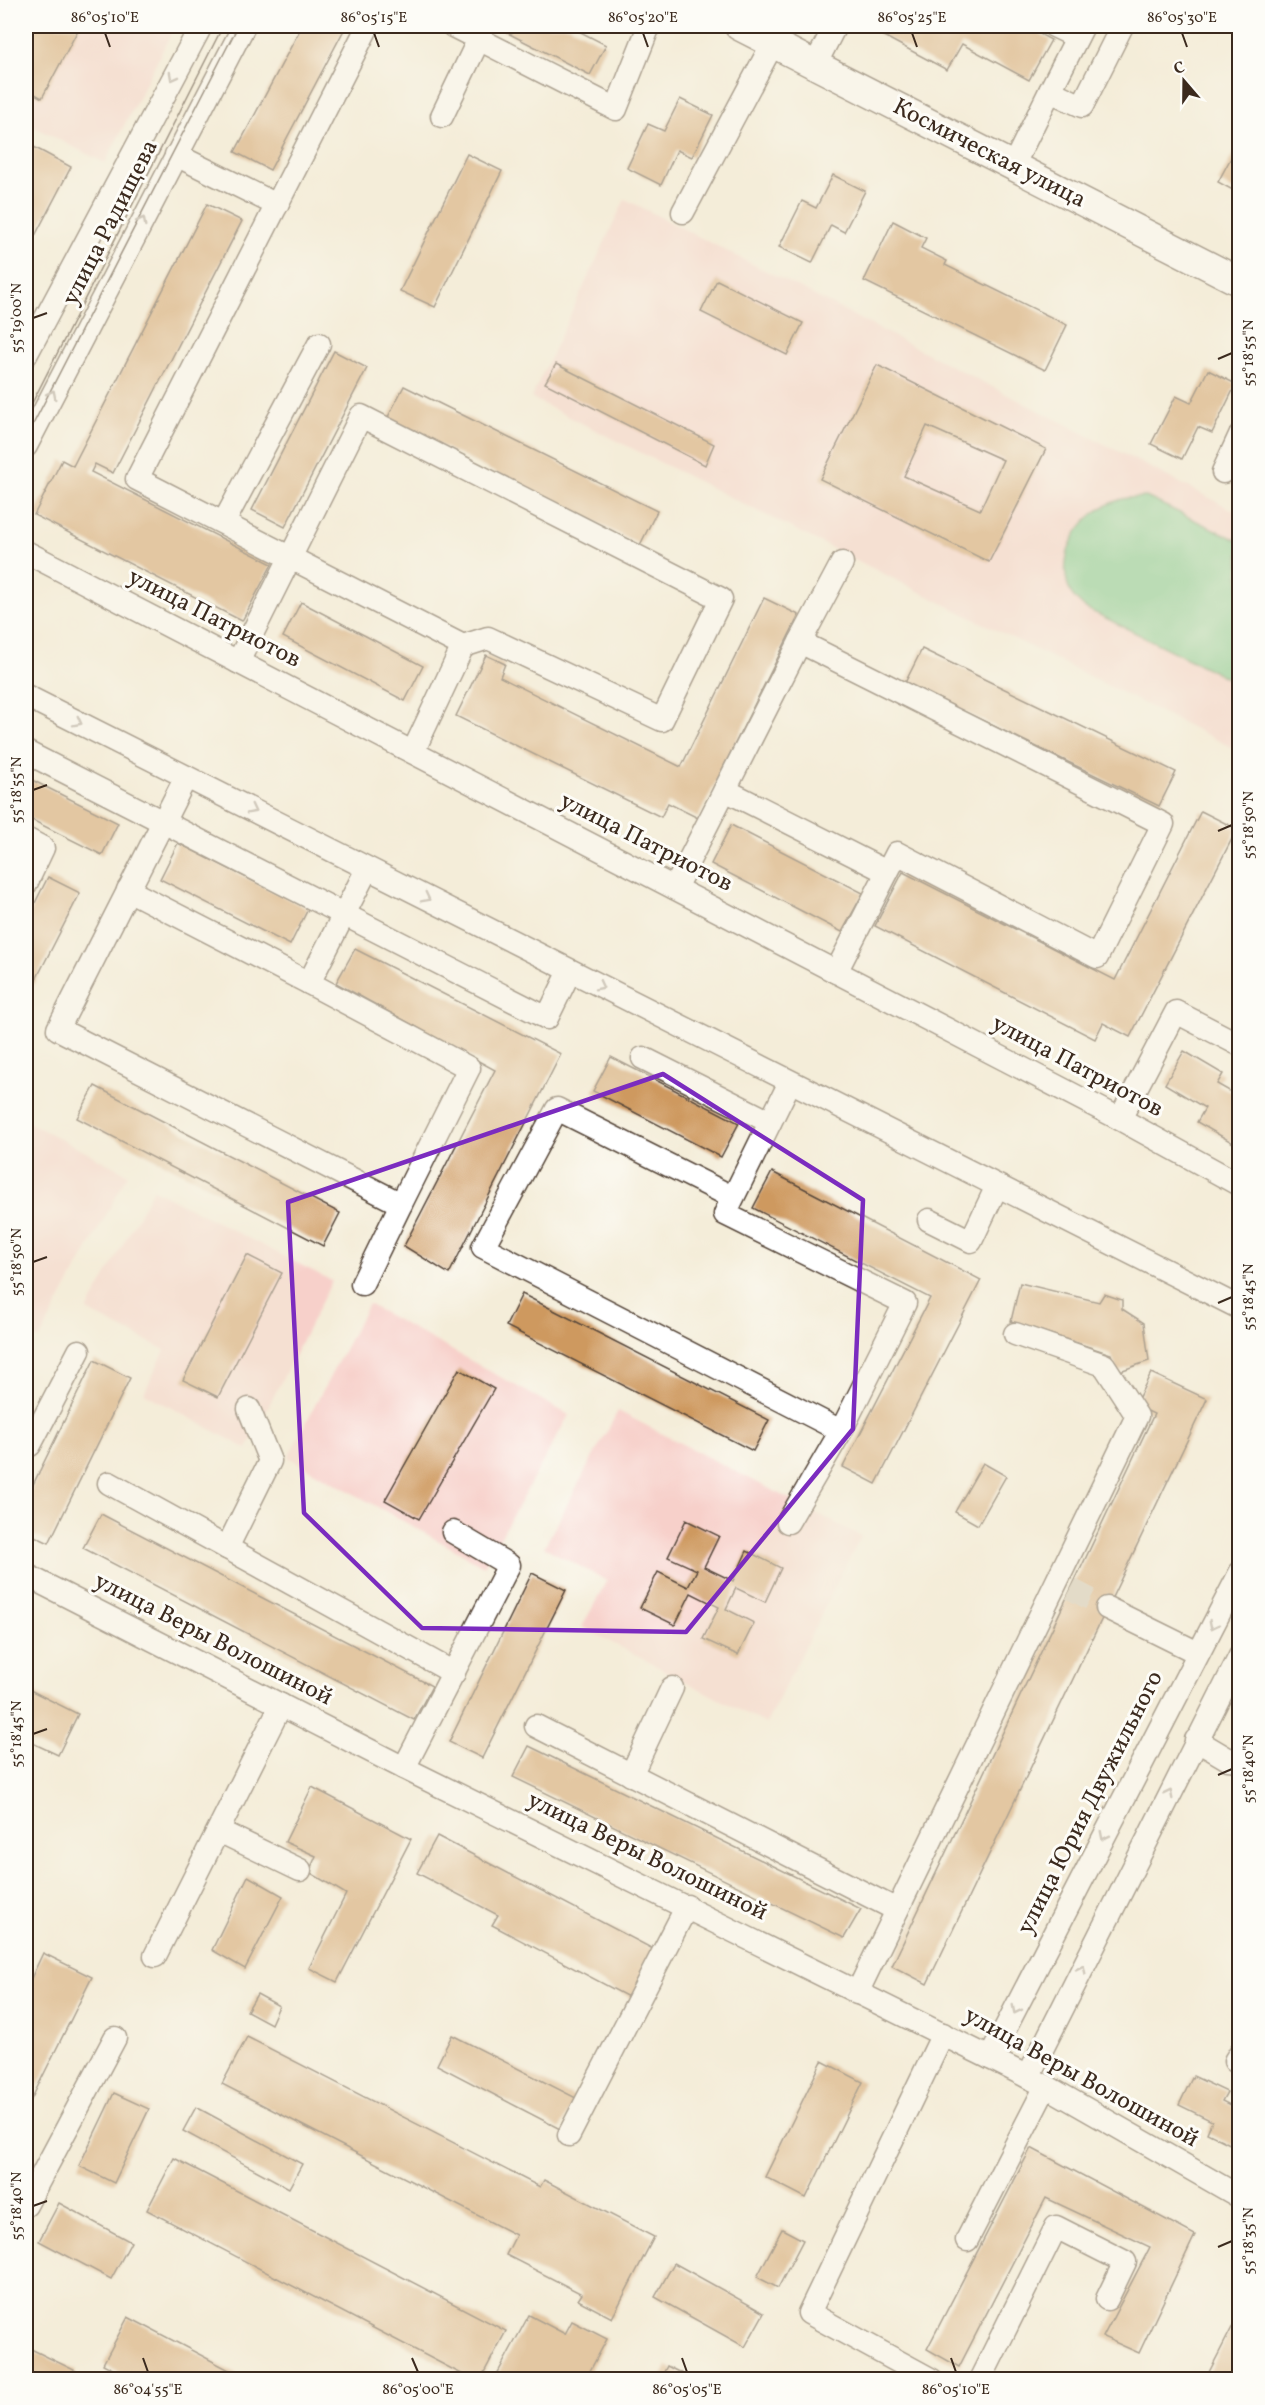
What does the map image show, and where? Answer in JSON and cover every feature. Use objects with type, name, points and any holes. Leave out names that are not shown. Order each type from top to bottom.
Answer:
[{"type":"main road","name":"Космическая улица","points":[[739,26],[1239,282]]},
{"type":"street","name":"улица Радищева","points":[[26,355],[201,26]]},
{"type":"street","name":"улица Радищева","points":[[26,446],[244,26]]},
{"type":"street","points":[[237,662],[289,559],[361,416],[721,599],[662,720],[488,638],[463,646],[289,559],[224,522],[137,479],[368,26]]},
{"type":"street","points":[[453,26],[616,109],[649,26]]},
{"type":"street","points":[[815,65],[835,26]]},
{"type":"street","points":[[1013,166],[1080,31],[1054,26]]},
{"type":"street","points":[[1050,91],[1082,106],[1122,26]]},
{"type":"street","points":[[442,116],[479,39]]},
{"type":"street","points":[[683,212],[773,43]]},
{"type":"street","points":[[176,155],[277,205]]},
{"type":"street","points":[[224,522],[319,344]]},
{"type":"street","points":[[1223,472],[1239,435]]},
{"type":"street","name":"улица Патриотов","points":[[26,552],[1120,1119],[1239,1185]]},
{"type":"street","points":[[675,888],[842,563]]},
{"type":"street","points":[[800,642],[1163,824],[1097,957],[897,853],[836,972]]},
{"type":"street","points":[[413,752],[463,646]]},
{"type":"street","points":[[26,696],[1239,1308]]},
{"type":"street","points":[[26,752],[547,1018],[570,971]]},
{"type":"street","points":[[186,777],[58,1029],[401,1204]]},
{"type":"street","points":[[725,790],[887,872]]},
{"type":"street","points":[[26,840],[43,849],[26,884]]},
{"type":"street","points":[[309,983],[367,869]]},
{"type":"street","points":[[128,890],[469,1068],[362,1284]]},
{"type":"street","points":[[1120,1119],[1176,1012],[1239,1045]]},
{"type":"street","points":[[643,1058],[770,1122]]},
{"type":"street","points":[[788,1522],[841,1431],[905,1303],[725,1215],[790,1083]]},
{"type":"street","points":[[732,1197],[557,1109],[483,1246],[841,1431]]},
{"type":"street","points":[[929,1220],[971,1241],[997,1186]]},
{"type":"street","points":[[857,1993],[897,1910],[1064,1585],[1137,1416],[1104,1365],[1015,1334]]},
{"type":"street","points":[[27,1447],[79,1351]]},
{"type":"street","points":[[227,1548],[270,1461],[249,1409]]},
{"type":"street","points":[[109,1483],[454,1673]]},
{"type":"street","points":[[404,1768],[509,1565],[453,1532]]},
{"type":"street","name":"улица Юрия Двужильного","points":[[990,2058],[1239,1573]]},
{"type":"street","name":"улица Веры Волошиной","points":[[26,1575],[404,1768],[687,1906],[1037,2082],[1239,2197]]},
{"type":"street","points":[[1107,1608],[1198,1653]]},
{"type":"street","points":[[967,2240],[1156,1817],[1239,1656]]},
{"type":"street","points":[[631,1774],[672,1688]]},
{"type":"street","points":[[155,1956],[281,1705]]},
{"type":"street","points":[[536,1726],[897,1910]]},
{"type":"street","points":[[1196,1740],[1228,1759],[1239,1760]]},
{"type":"street","points":[[1124,1798],[1156,1817]]},
{"type":"street","points":[[219,1831],[300,1870]]},
{"type":"street","points":[[569,2134],[687,1906]]},
{"type":"street","points":[[932,2379],[809,2313],[943,2034]]},
{"type":"street","points":[[26,2205],[115,2038]]},
{"type":"street","points":[[1239,2053],[1235,2061],[1239,2063]]},
{"type":"street","points":[[980,2379],[1056,2227],[1125,2262],[1107,2300]]},
{"type":"highlighted area","points":[[663,1074],[863,1200],[853,1429],[686,1632],[422,1628],[304,1513],[288,1202]]},
{"type":"shaded area","points":[[26,26],[175,26],[105,163],[26,123]]},
{"type":"shaded area","points":[[625,199],[1239,513],[1239,751],[531,398]]},
{"type":"shaded area","points":[[26,1121],[128,1174],[39,1340],[26,1333]]},
{"type":"shaded area","points":[[153,1189],[332,1281],[247,1449],[144,1393],[165,1350],[87,1311]]},
{"type":"shaded area","points":[[368,1304],[569,1415],[484,1566],[288,1457]]},
{"type":"shaded area","points":[[618,1411],[861,1536],[766,1724],[582,1627],[607,1581],[544,1547]]},
{"type":"green space","points":[[1146,497],[1239,541],[1239,684],[1085,608],[1071,593],[1066,577],[1066,562],[1069,548],[1083,524],[1106,506],[1122,499]]},
{"type":"building","points":[[26,26],[80,26],[42,98],[26,89]]},
{"type":"building","points":[[302,26],[346,26],[270,170],[235,152]]},
{"type":"building","points":[[494,26],[569,26],[606,45],[590,75]]},
{"type":"building","points":[[865,26],[1025,26],[1051,40],[1029,80],[962,44],[947,70]]},
{"type":"building","points":[[680,99],[713,115],[692,157],[677,150],[661,185],[627,168],[648,124],[664,131]]},
{"type":"building","points":[[1240,141],[1240,194],[1218,182]]},
{"type":"building","points":[[30,145],[71,167],[26,253],[26,153]]},
{"type":"building","points":[[467,154],[502,171],[435,307],[400,291]]},
{"type":"building","points":[[833,175],[865,191],[844,232],[831,225],[812,263],[779,247],[802,201],[816,208]]},
{"type":"building","points":[[207,204],[242,221],[113,473],[95,464],[91,472],[272,564],[242,621],[34,515],[62,460],[73,466]]},
{"type":"building","points":[[893,221],[926,238],[921,248],[947,261],[945,265],[1067,325],[1045,370],[864,281]]},
{"type":"building","points":[[717,280],[803,323],[787,355],[701,312]]},
{"type":"building","points":[[334,351],[367,368],[285,527],[252,510]]},
{"type":"building","points":[[556,364],[714,444],[705,465],[545,383]]},
{"type":"building","points":[[877,365],[1046,449],[989,562],[820,479]],"holes":[[[927,426],[1003,460],[980,510],[904,476]]]},
{"type":"building","points":[[1208,370],[1236,384],[1212,433],[1198,427],[1182,459],[1151,444],[1176,396],[1191,403]]},
{"type":"building","points":[[404,386],[657,511],[640,545],[387,419]]},
{"type":"building","points":[[764,598],[799,615],[698,818],[668,803],[661,817],[456,716],[486,655],[505,664],[500,677],[681,767]]},
{"type":"building","points":[[301,602],[423,666],[405,701],[283,637]]},
{"type":"building","points":[[922,649],[1176,772],[1159,806],[905,683]]},
{"type":"building","points":[[26,777],[118,823],[102,855],[26,817]]},
{"type":"building","points":[[1201,811],[1237,829],[1130,1037],[1103,1023],[1095,1039],[875,926],[903,872],[1115,980]]},
{"type":"building","points":[[731,825],[863,893],[842,932],[711,864]]},
{"type":"building","points":[[178,843],[308,909],[290,945],[160,879]]},
{"type":"building","points":[[48,877],[80,893],[26,999],[26,921]]},
{"type":"building","points":[[355,949],[561,1054],[449,1274],[404,1246],[495,1070],[336,983]]},
{"type":"building","points":[[1184,1051],[1223,1074],[1217,1084],[1240,1097],[1240,1147],[1197,1122],[1205,1108],[1165,1084]]},
{"type":"building","points":[[611,1057],[739,1123],[721,1157],[593,1091]]},
{"type":"building","points":[[95,1086],[340,1213],[323,1246],[77,1118]]},
{"type":"building","points":[[772,1172],[981,1280],[876,1484],[843,1467],[930,1298],[753,1208]]},
{"type":"building","points":[[247,1255],[282,1273],[218,1397],[183,1380]]},
{"type":"building","points":[[1020,1283],[1099,1302],[1104,1294],[1122,1300],[1122,1309],[1144,1323],[1149,1361],[1117,1372],[1111,1354],[1011,1321]]},
{"type":"building","points":[[522,1294],[769,1420],[753,1451],[506,1326]]},
{"type":"building","points":[[94,1360],[130,1378],[49,1543],[26,1532],[26,1499]]},
{"type":"building","points":[[459,1369],[494,1389],[419,1519],[385,1500]]},
{"type":"building","points":[[1151,1373],[1207,1399],[927,1984],[892,1966],[1154,1414],[1135,1405]]},
{"type":"building","points":[[983,1463],[1006,1476],[978,1525],[955,1512]]},
{"type":"building","points":[[101,1514],[432,1686],[414,1720],[83,1548]]},
{"type":"building","points":[[686,1520],[719,1536],[704,1567],[733,1581],[747,1551],[781,1568],[765,1602],[736,1588],[726,1609],[754,1623],[738,1655],[703,1639],[719,1607],[691,1593],[675,1625],[640,1608],[658,1572],[688,1587],[697,1570],[668,1557]]},
{"type":"building","points":[[532,1573],[566,1590],[482,1758],[449,1742]]},
{"type":"building","points":[[26,1688],[78,1714],[58,1755],[26,1740]]},
{"type":"building","points":[[529,1746],[861,1909],[844,1938],[513,1777]]},
{"type":"building","points":[[312,1787],[411,1839],[337,1982],[309,1968],[346,1894],[309,1872],[316,1856],[285,1842]]},
{"type":"building","points":[[437,1836],[657,1951],[632,1999],[492,1925],[498,1915],[417,1873]]},
{"type":"building","points":[[248,1876],[283,1896],[245,1969],[212,1950]]},
{"type":"building","points":[[43,1953],[92,1977],[26,2110],[26,1989]]},
{"type":"building","points":[[257,1994],[279,2006],[271,2024],[247,2011]]},
{"type":"building","points":[[452,2035],[576,2098],[560,2129],[437,2065]]},
{"type":"building","points":[[247,2037],[540,2187],[544,2180],[654,2237],[612,2318],[578,2300],[582,2294],[506,2255],[516,2235],[222,2084]]},
{"type":"building","points":[[822,2061],[863,2082],[806,2198],[765,2177]]},
{"type":"building","points":[[1193,2076],[1227,2092],[1222,2101],[1240,2110],[1240,2149],[1207,2133],[1212,2121],[1179,2105]]},
{"type":"building","points":[[114,2093],[149,2109],[114,2183],[79,2166]]},
{"type":"building","points":[[196,2107],[302,2164],[289,2188],[183,2131]]},
{"type":"building","points":[[1031,2148],[1195,2235],[1139,2353],[1103,2337],[1150,2247],[1046,2198],[959,2367],[927,2349]]},
{"type":"building","points":[[174,2158],[506,2331],[480,2380],[473,2380],[147,2210]]},
{"type":"building","points":[[59,2203],[131,2242],[111,2279],[39,2241]]},
{"type":"building","points":[[782,2229],[803,2240],[778,2288],[757,2277]]},
{"type":"building","points":[[674,2263],[764,2313],[745,2347],[655,2297]]},
{"type":"building","points":[[1240,2312],[1240,2380],[1205,2380]]},
{"type":"building","points":[[529,2315],[565,2334],[572,2321],[607,2339],[585,2380],[494,2380]]},
{"type":"building","points":[[128,2317],[237,2374],[234,2380],[133,2380],[103,2364]]},
{"type":"building","points":[[29,2348],[76,2371],[72,2380],[26,2380],[26,2354]]},
{"type":"building","points":[[667,2366],[694,2380],[660,2380]]},
{"type":"tunnel","points":[[1071,1589],[1107,1608]]},
{"type":"tram line","points":[[26,415],[223,26]]},
{"type":"tram line","points":[[26,438],[238,26]]}]
